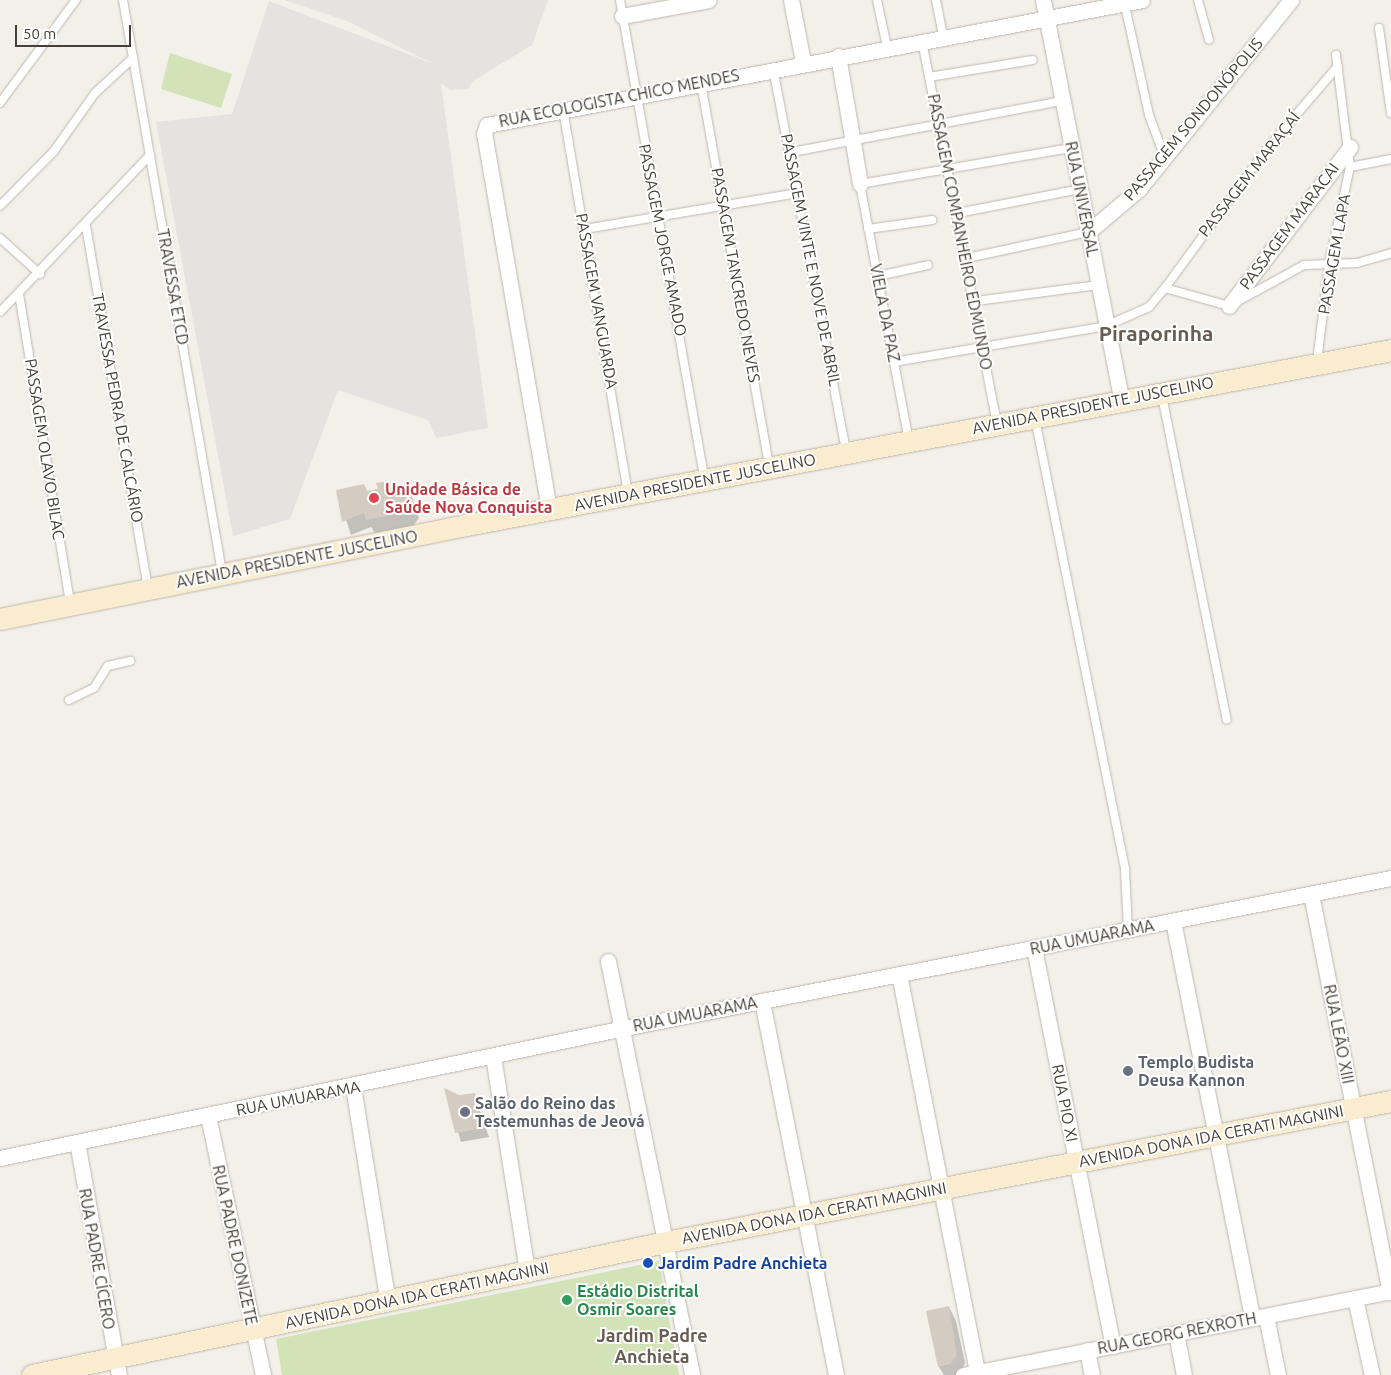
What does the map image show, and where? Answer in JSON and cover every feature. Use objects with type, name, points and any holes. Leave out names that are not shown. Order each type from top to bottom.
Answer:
[{"type":"street","points":[[622,16],[710,0]]},
{"type":"street","points":[[791,0],[803,62]]},
{"type":"street","name":"RUA UNIVERSAL","points":[[1043,0],[1121,399]]},
{"type":"street","name":"RUA ECOLOGISTA CHICO MENDES","points":[[549,509],[484,134],[494,122],[803,62],[922,42],[1142,0]]},
{"type":"street","name":"PASSAGEM SONDONÓPOLIS","points":[[1088,232],[1139,189],[1291,0]]},
{"type":"street","points":[[838,56],[860,184]]},
{"type":"street","name":"PASSAGEM MARACAI","points":[[1229,306],[1350,147]]},
{"type":"street","name":"AVENIDA PRESIDENTE JUSCELINO","points":[[0,619],[549,509],[910,442],[1121,399],[1391,350]]},
{"type":"street","name":"RUA UMUARAMA","points":[[0,1158],[353,1087],[624,1028],[1391,878]]},
{"type":"street","name":"RUA LEÃO XIII","points":[[1311,894],[1390,1291]]},
{"type":"street","points":[[1173,921],[1216,1135],[1259,1317],[1278,1375]]},
{"type":"street","name":"RUA PIO XI","points":[[1034,948],[1113,1346]]},
{"type":"street","points":[[608,961],[624,1028],[692,1375]]},
{"type":"street","points":[[899,974],[941,1189],[970,1374]]},
{"type":"street","points":[[762,1001],[836,1375]]},
{"type":"street","points":[[493,1056],[527,1271]]},
{"type":"street","points":[[353,1087],[388,1303]]},
{"type":"street","name":"AVENIDA DONA IDA CERATI MAGNINI","points":[[32,1375],[117,1366],[253,1328],[388,1303],[666,1242],[1391,1101]]},
{"type":"street","name":"RUA PADRE DONIZETE","points":[[208,1116],[263,1375]]},
{"type":"street","name":"RUA PADRE CÍCERO","points":[[77,1142],[117,1366]]},
{"type":"street","name":"RUA GEORG REXROTH","points":[[970,1374],[1004,1371],[1087,1350],[1390,1291]]},
{"type":"street","points":[[1355,1298],[1372,1375]]},
{"type":"street","points":[[1176,1333],[1184,1375]]},
{"type":"street","points":[[1087,1350],[1092,1375]]},
{"type":"lane","points":[[0,103],[76,0]]},
{"type":"lane","name":"TRAVESSA ETCD","points":[[123,0],[223,574]]},
{"type":"lane","name":"PASSAGEM JORGE AMADO","points":[[620,0],[705,480]]},
{"type":"lane","points":[[877,0],[887,47]]},
{"type":"lane","points":[[936,0],[943,37]]},
{"type":"lane","points":[[1198,0],[1209,40]]},
{"type":"lane","points":[[1124,2],[1149,115],[1165,158]]},
{"type":"lane","points":[[1379,28],[1391,113]]},
{"type":"lane","name":"PASSAGEM COMPANHEIRO EDMUNDO","points":[[922,42],[976,301],[997,423]]},
{"type":"lane","name":"PASSAGEM LAPA","points":[[1317,363],[1329,264],[1350,167],[1350,147],[1336,56]]},
{"type":"lane","points":[[0,206],[54,151],[95,93],[133,58]]},
{"type":"lane","points":[[929,77],[1033,60]]},
{"type":"lane","name":"PASSAGEM MARAÇAÍ","points":[[894,362],[1106,326],[1149,307],[1165,288],[1264,152],[1338,66]]},
{"type":"lane","name":"PASSAGEM VINTE E NOVE DE ABRIL","points":[[773,68],[792,152],[846,453]]},
{"type":"lane","name":"PASSAGEM TANCREDO NEVES","points":[[701,82],[770,468]]},
{"type":"lane","points":[[792,152],[1062,101]]},
{"type":"lane","name":"PASSAGEM VANGUARDA","points":[[563,108],[628,494]]},
{"type":"lane","points":[[860,184],[1071,148]]},
{"type":"lane","points":[[0,312],[86,226],[150,155]]},
{"type":"lane","points":[[1350,167],[1391,159]]},
{"type":"lane","name":"VIELA DA PAZ","points":[[860,184],[910,442]]},
{"type":"lane","points":[[958,213],[1080,189]]},
{"type":"lane","points":[[585,230],[659,220],[798,193]]},
{"type":"lane","points":[[868,229],[932,220]]},
{"type":"lane","name":"TRAVESSA PEDRA DE CALCÁRIO","points":[[86,226],[149,589]]},
{"type":"lane","points":[[967,258],[1088,232]]},
{"type":"lane","points":[[0,238],[40,274]]},
{"type":"lane","points":[[1165,288],[1229,306],[1304,265],[1369,261],[1391,253]]},
{"type":"lane","points":[[878,276],[928,265]]},
{"type":"lane","points":[[976,301],[1098,285]]},
{"type":"lane","name":"PASSAGEM OLAVO BILAC","points":[[19,294],[71,605]]},
{"type":"lane","points":[[1161,392],[1227,720]]},
{"type":"lane","points":[[1035,416],[1125,870],[1128,930]]},
{"type":"lane","points":[[69,700],[94,688],[108,666],[130,661]]},
{"type":"shaded area","points":[[284,0],[548,0],[532,45],[473,81],[468,89],[450,90],[441,83],[488,428],[436,438],[428,420],[338,390],[290,519],[233,536],[156,122],[232,114],[269,1],[434,64],[347,21]]},
{"type":"green space","points":[[170,53],[232,74],[221,108],[161,89]]},
{"type":"green space","name":"Estádio Distrital Osmir Soares","points":[[659,1261],[679,1375],[282,1375],[276,1339]]},
{"type":"building","name":"Unidade Básica de Saúde Nova Conquista","points":[[393,481],[395,490],[410,487],[412,504],[405,512],[366,520],[364,513],[342,522],[336,490],[364,484],[367,491],[378,489],[376,483]]},
{"type":"building","name":"Salão do Reino das Testemunhas de Jeová","points":[[444,1088],[459,1095],[475,1093],[485,1128],[455,1133]]},
{"type":"building","points":[[949,1306],[957,1355],[950,1364],[938,1367],[926,1311]]},
{"type":"place","name":"Unidade Básica de Saúde Nova Conquista","points":[[374,498]]},
{"type":"place","name":"Templo Budista Deusa Kannon","points":[[1128,1071]]},
{"type":"place","name":"Salão do Reino das Testemunhas de Jeová","points":[[465,1112]]},
{"type":"place","name":"Jardim Padre Anchieta","points":[[648,1263]]},
{"type":"place","name":"Estádio Distrital Osmir Soares","points":[[567,1300]]},
{"type":"district","name":"Piraporinha","points":[[1156,333]]},
{"type":"district","name":"Jardim Padre Anchieta","points":[[652,1346]]}]
